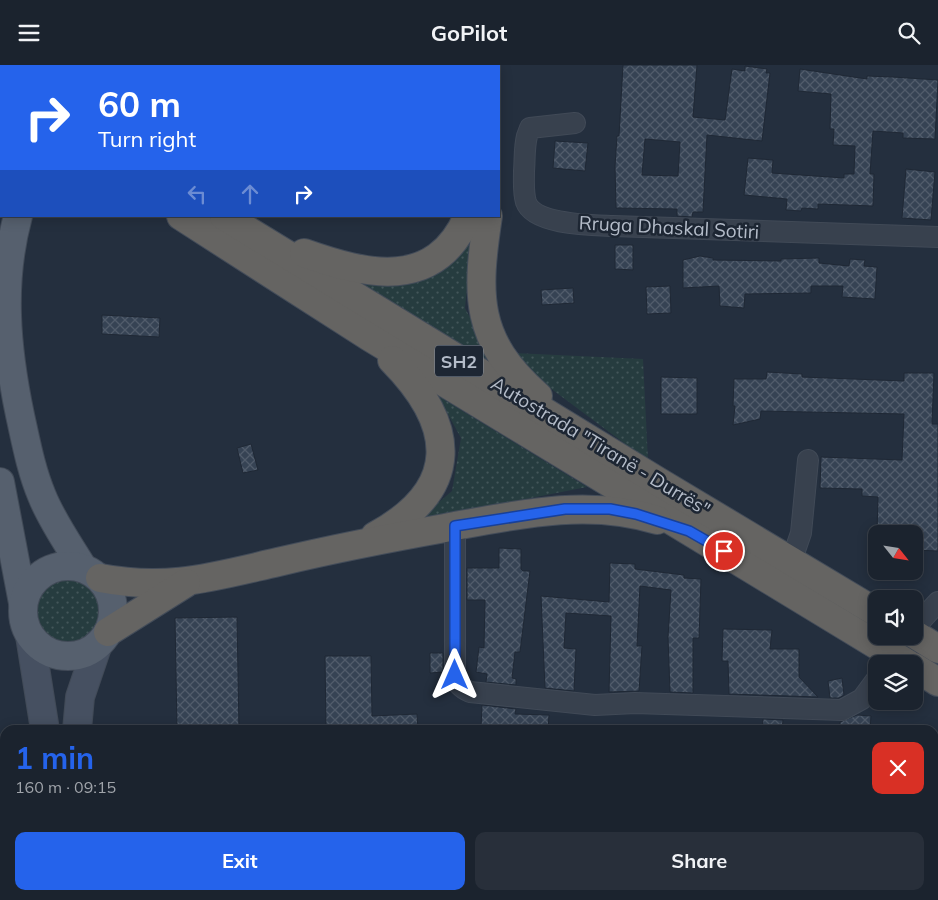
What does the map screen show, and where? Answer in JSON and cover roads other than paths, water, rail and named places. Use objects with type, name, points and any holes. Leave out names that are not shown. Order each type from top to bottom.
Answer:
[{"type":"highway","name":"Autostrada \"Tiranë - Durrës\"","points":[[183,217],[255,249],[659,482],[868,607]]},
{"type":"highway","name":"Autostrada \"Tiranë - Durrës\"","points":[[225,217],[255,249],[368,336],[890,655]]},
{"type":"highway","points":[[255,249],[352,269],[382,273],[404,271],[424,264],[452,244],[467,217]]},
{"type":"highway","points":[[488,217],[480,277],[481,301],[486,324],[499,354],[521,381],[544,401],[625,453],[659,482]]},
{"type":"highway","points":[[364,542],[395,523],[423,499],[437,474],[442,447],[437,423],[423,396],[403,371],[368,336]]},
{"type":"highway","points":[[91,573],[146,584],[187,583],[364,542],[565,509],[585,508],[636,514],[689,531]]},
{"type":"highway","points":[[103,638],[187,583]]},
{"type":"highway","points":[[923,640],[938,649]]},
{"type":"highway","name":"Autostrada \"Tiranë - Durrës\"","points":[[923,674],[938,682]]},
{"type":"main road","points":[[18,217],[7,256],[3,297],[8,359],[35,477],[51,514],[91,573],[110,594],[112,604],[111,623],[103,638],[80,697],[77,725]]},
{"type":"main road","points":[[0,482],[23,603],[23,621],[30,636],[44,725]]},
{"type":"main road","points":[[23,603],[29,587],[41,574],[62,565],[91,573]]},
{"type":"main road","points":[[30,636],[44,649],[62,656],[82,654],[103,638]]},
{"type":"street","name":"Rruga Dhaskal Sotiri","points":[[575,123],[537,125],[530,128],[526,136],[524,191],[526,204],[535,213],[543,217],[580,224],[613,226],[938,237]]},
{"type":"street","points":[[791,562],[801,533],[808,460]]},
{"type":"street","points":[[455,526],[455,675],[457,683],[462,689],[470,692],[594,705],[635,703],[842,710],[862,699],[868,691]]},
{"type":"street","points":[[923,618],[938,602]]}]
